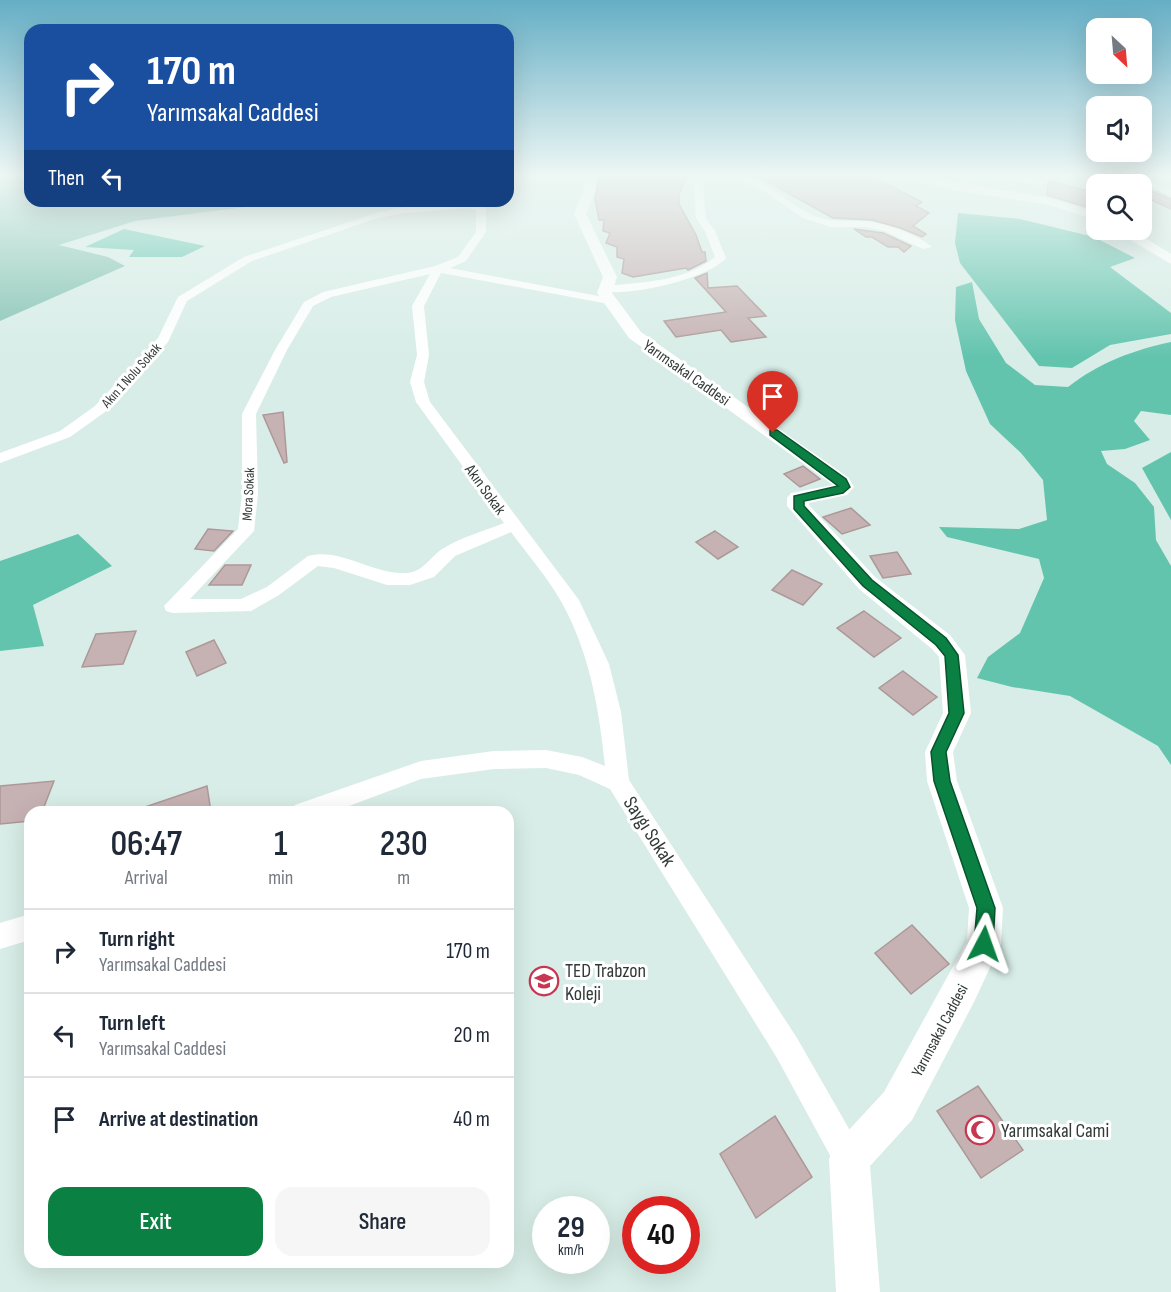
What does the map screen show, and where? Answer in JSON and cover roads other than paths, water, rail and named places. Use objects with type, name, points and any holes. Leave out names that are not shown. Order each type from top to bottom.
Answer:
[{"type":"street","name":"Akın 1 Nolu Sokak","points":[[0,458],[65,434],[100,409],[164,339],[182,299],[248,258],[314,236]]},
{"type":"street","name":"Akın 1 Nolu Sokak","points":[[438,269],[462,259],[478,236]]},
{"type":"street","points":[[591,236],[610,277],[607,295]]},
{"type":"street","name":"Mora Sokak","points":[[513,525],[449,552],[428,573],[410,579],[387,579],[336,562],[314,560],[273,591],[244,606],[173,606],[246,531],[250,494],[249,414],[281,350],[308,304],[327,294],[438,269],[607,295],[676,279],[708,268],[721,258],[712,236]]},
{"type":"street","points":[[903,236],[927,247]]},
{"type":"street","points":[[1140,240],[1171,260]]},
{"type":"street","name":"Akın Sokak","points":[[438,269],[418,306],[423,355],[417,382],[423,402],[570,600],[599,664],[610,712],[618,782]]},
{"type":"street","name":"Yarımsakal Caddesi","points":[[607,295],[635,335],[842,482],[844,487],[840,490],[798,498],[798,506],[867,583],[941,642],[952,655],[957,713],[939,752],[942,781],[986,908],[984,944],[898,1106],[849,1159]]},
{"type":"street","name":"Saygı Sokak","points":[[320,806],[421,770],[494,760],[546,759],[582,766],[618,782],[787,1047],[849,1159]]},
{"type":"street","points":[[0,936],[24,929]]},
{"type":"street","points":[[849,1159],[858,1292]]},
{"type":"place","name":"TED Trabzon Koleji","points":[[544,981]]},
{"type":"place","name":"Yarımsakal Cami","points":[[980,1130]]}]
